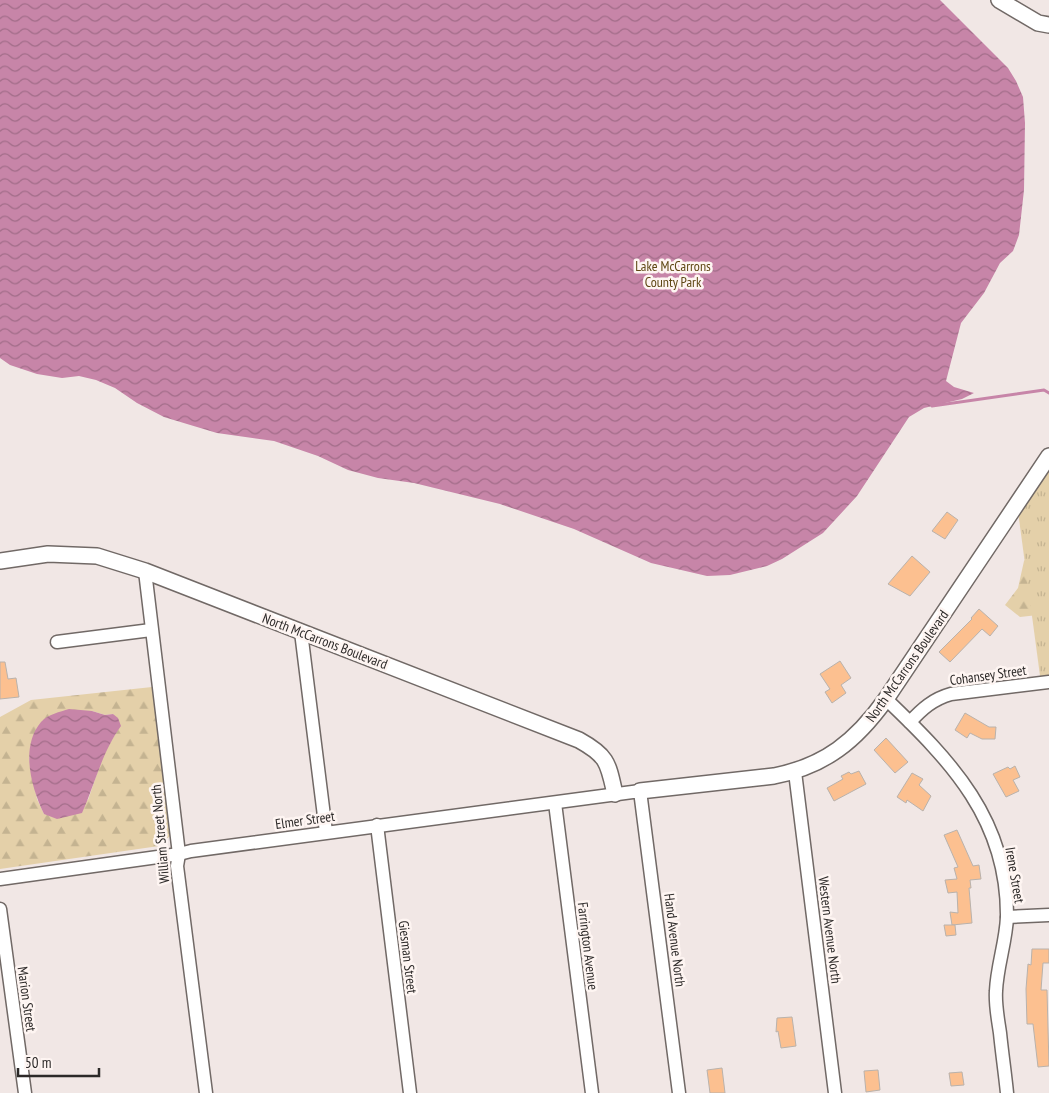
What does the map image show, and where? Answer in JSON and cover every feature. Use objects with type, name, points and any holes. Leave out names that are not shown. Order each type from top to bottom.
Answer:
[{"type":"street","points":[[999,0],[1038,23],[1049,25]]},
{"type":"street","name":"North McCarrons Boulevard","points":[[640,791],[795,772],[810,766],[842,747],[866,724],[886,699],[1049,456]]},
{"type":"street","name":"North McCarrons Boulevard","points":[[0,561],[48,554],[97,556],[145,571],[579,740],[602,755],[609,765],[615,794]]},
{"type":"street","name":"William Street North","points":[[145,571],[179,854],[177,866],[206,1093]]},
{"type":"street","points":[[57,642],[151,630]]},
{"type":"street","points":[[301,632],[326,832]]},
{"type":"street","name":"Cohansey Street","points":[[910,722],[931,702],[951,694],[1049,682]]},
{"type":"street","name":"Irene Street","points":[[886,699],[910,722],[965,783],[979,806],[997,849],[1003,875],[1007,916],[996,992],[1007,1093]]},
{"type":"street","name":"Western Avenue North","points":[[795,772],[835,1093]]},
{"type":"street","name":"Elmer Street","points":[[0,879],[326,832],[640,791]]},
{"type":"street","name":"Hand Avenue North","points":[[640,791],[679,1093]]},
{"type":"street","name":"Farrington Avenue","points":[[554,803],[592,1093]]},
{"type":"street","name":"Giesman Street","points":[[377,825],[410,1093]]},
{"type":"street","name":"Marion Street","points":[[0,909],[25,1093]]},
{"type":"street","points":[[1007,916],[1049,915]]},
{"type":"green space","points":[[1049,456],[1049,682],[1041,683],[1017,504]]},
{"type":"green space","points":[[1034,549],[1047,614],[1020,617],[1005,605],[1018,588],[1024,561]]},
{"type":"green space","points":[[152,687],[171,835],[159,846],[0,869],[0,717],[31,700]],"holes":[[[92,711],[105,715],[113,714],[120,726],[104,753],[88,800],[44,814],[37,799],[29,757]]]},
{"type":"water","name":"Lake McCarrons County Park","points":[[0,0],[940,0],[1008,68],[1023,97],[1025,123],[1024,190],[1019,235],[1013,251],[1000,263],[984,293],[961,323],[946,381],[954,387],[974,393],[962,399],[924,408],[909,417],[857,496],[823,533],[782,559],[767,566],[730,575],[707,576],[651,563],[574,529],[500,504],[414,483],[378,478],[348,470],[318,456],[274,441],[217,433],[164,417],[137,403],[115,388],[96,380],[79,376],[62,378],[37,374],[10,365],[0,358]]},
{"type":"water","points":[[69,709],[92,711],[105,715],[113,714],[118,718],[121,726],[104,757],[82,813],[57,819],[44,814],[39,803],[32,780],[29,755],[35,732],[41,722],[51,715]]},
{"type":"building","points":[[947,512],[958,520],[945,539],[932,531]]},
{"type":"building","points":[[912,556],[930,572],[910,596],[888,584]]},
{"type":"building","points":[[979,609],[998,626],[990,636],[982,629],[950,662],[939,652],[972,619]]},
{"type":"building","points":[[840,661],[851,678],[841,685],[846,693],[832,703],[825,692],[830,689],[820,674]]},
{"type":"building","points":[[0,662],[5,662],[8,679],[16,678],[19,697],[0,699]]},
{"type":"building","points":[[965,713],[989,727],[996,727],[995,739],[982,739],[970,733],[967,738],[955,730]]},
{"type":"building","points":[[886,738],[908,762],[895,773],[874,750]]},
{"type":"building","points":[[1015,766],[1020,777],[1013,780],[1019,791],[1006,797],[993,774]]},
{"type":"building","points":[[859,771],[866,784],[834,801],[827,788],[843,779],[841,776],[849,772],[851,774]]},
{"type":"building","points":[[912,773],[923,779],[919,785],[931,796],[923,811],[907,800],[906,803],[897,797]]},
{"type":"building","points":[[957,830],[973,866],[979,865],[981,879],[970,880],[972,923],[952,925],[950,912],[958,913],[957,892],[948,893],[945,880],[957,879],[954,868],[958,867],[944,835]]},
{"type":"building","points":[[944,925],[955,925],[956,935],[946,936]]},
{"type":"building","points":[[1032,949],[1049,949],[1049,963],[1043,963],[1041,990],[1047,990],[1049,1066],[1038,1067],[1033,1024],[1027,1024],[1026,989],[1028,964],[1031,965]]},
{"type":"building","points":[[792,1017],[796,1046],[781,1048],[778,1031],[776,1032],[777,1018]]},
{"type":"building","points":[[722,1068],[725,1093],[710,1093],[707,1070]]},
{"type":"building","points":[[878,1070],[880,1090],[866,1092],[864,1071]]},
{"type":"building","points":[[962,1072],[964,1085],[951,1086],[949,1073]]},
{"type":"waterway","points":[[932,406],[1044,390],[1049,393]]}]
